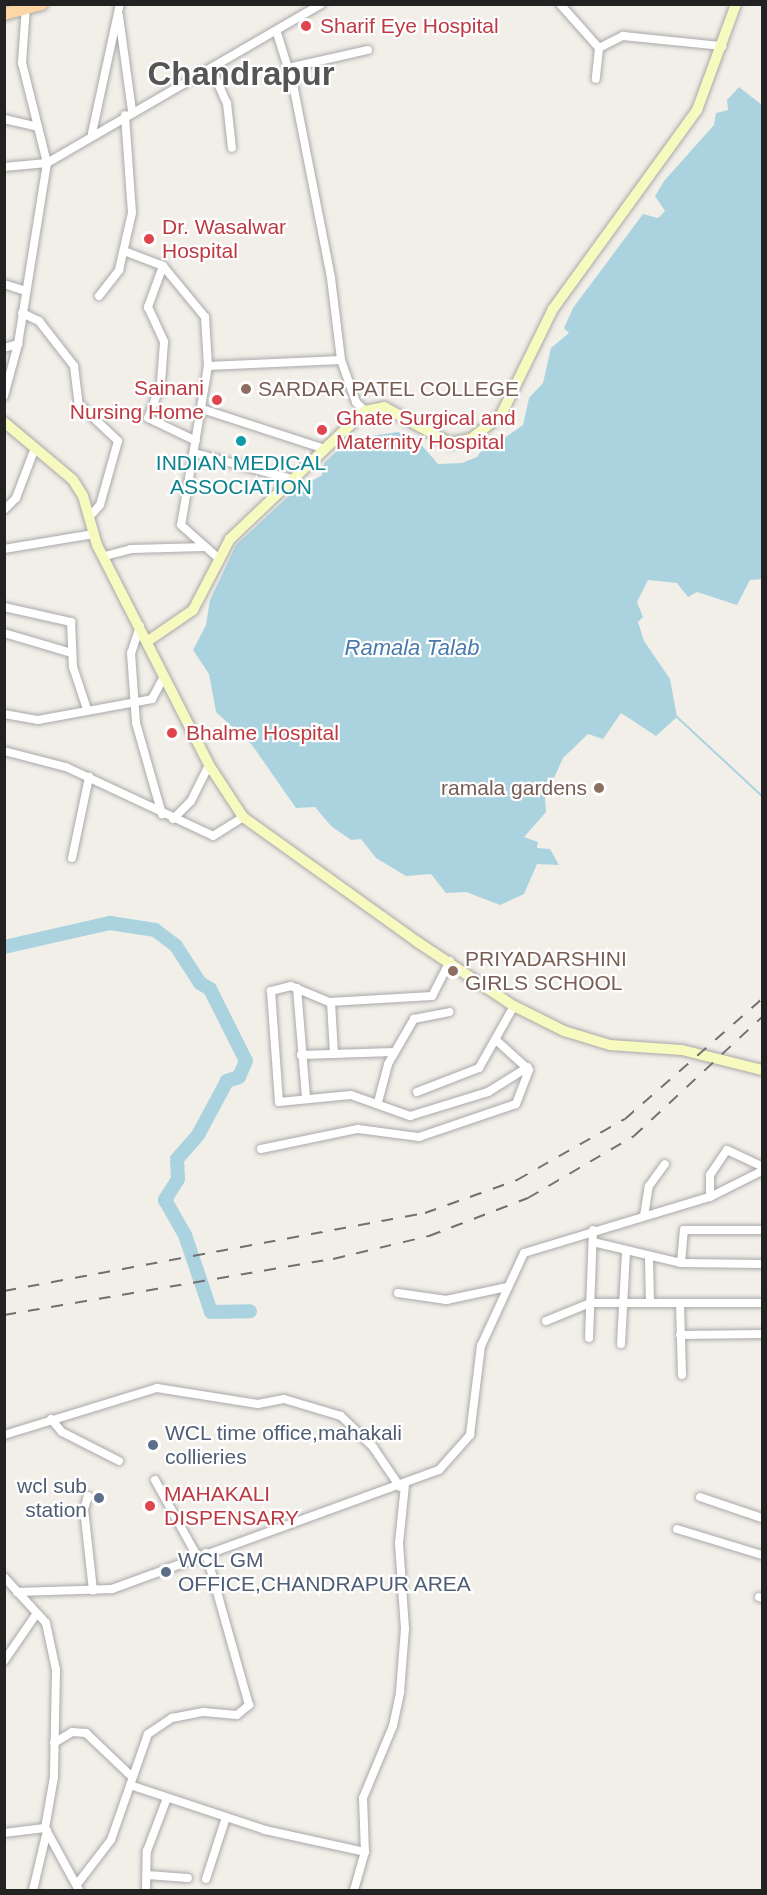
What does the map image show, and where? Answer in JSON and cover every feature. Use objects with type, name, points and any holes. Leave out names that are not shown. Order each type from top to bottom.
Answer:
[{"type":"main road","points":[[4,14],[42,4]]},
{"type":"street","points":[[4,167],[47,163],[92,133],[212,70],[277,33],[321,4]]},
{"type":"street","points":[[560,4],[599,48],[596,79]]},
{"type":"street","points":[[148,641],[193,610],[217,556],[288,478],[365,411],[384,407],[450,443],[471,439],[501,415],[553,309],[697,110],[736,4]]},
{"type":"street","points":[[4,396],[18,344],[21,313],[47,163],[22,63],[26,7]]},
{"type":"street","points":[[99,296],[119,270],[132,206],[128,113],[119,8]]},
{"type":"street","points":[[92,133],[119,8]]},
{"type":"street","points":[[277,33],[288,69],[331,278],[341,360],[356,402],[365,411]]},
{"type":"street","points":[[599,48],[623,36],[722,46]]},
{"type":"street","points":[[288,69],[368,50]]},
{"type":"street","points":[[212,70],[227,103],[232,148]]},
{"type":"street","points":[[4,119],[38,127]]},
{"type":"street","points":[[124,251],[163,266],[201,307],[208,366],[181,525],[217,556]]},
{"type":"street","points":[[163,266],[147,307],[164,342],[161,383],[148,418],[196,441]]},
{"type":"street","points":[[4,284],[26,291]]},
{"type":"street","points":[[21,313],[39,321],[72,363],[79,404],[118,441],[100,505],[90,516]]},
{"type":"street","points":[[4,348],[18,344]]},
{"type":"street","points":[[208,366],[341,360]]},
{"type":"street","points":[[202,409],[322,448]]},
{"type":"street","points":[[4,422],[73,480],[90,516],[94,534],[164,676],[209,765],[243,817],[514,1006],[610,1045],[682,1050],[762,1070]]},
{"type":"street","points":[[4,510],[16,498],[35,448]]},
{"type":"street","points":[[194,453],[288,478]]},
{"type":"street","points":[[4,549],[94,534]]},
{"type":"street","points":[[105,556],[131,549],[205,547]]},
{"type":"street","points":[[4,607],[70,621],[72,653],[87,709]]},
{"type":"street","points":[[140,625],[131,653],[134,703],[142,750],[162,814]]},
{"type":"street","points":[[4,633],[72,653]]},
{"type":"street","points":[[4,714],[30,721],[87,709],[134,703],[154,698],[164,676]]},
{"type":"street","points":[[4,751],[89,777],[162,814],[218,836],[243,817]]},
{"type":"street","points":[[173,819],[191,801],[209,765]]},
{"type":"street","points":[[72,858],[89,777]]},
{"type":"street","points":[[450,961],[432,996],[331,1002],[297,988],[271,991],[269,1014],[279,1101],[349,1095],[378,1102],[410,1116],[488,1092],[528,1067]]},
{"type":"street","points":[[297,988],[306,1098]]},
{"type":"street","points":[[331,1002],[334,1054]]},
{"type":"street","points":[[417,1092],[477,1069],[514,1006]]},
{"type":"street","points":[[378,1102],[394,1052],[416,1017],[448,1012]]},
{"type":"street","points":[[496,1040],[528,1067]]},
{"type":"street","points":[[301,1055],[394,1052]]},
{"type":"street","points":[[261,1149],[358,1129],[419,1137],[516,1104],[524,1094],[528,1067]]},
{"type":"street","points":[[710,1197],[710,1175],[727,1150],[762,1166]]},
{"type":"street","points":[[644,1216],[649,1186],[665,1164]]},
{"type":"street","points":[[17,1592],[93,1591],[120,1587],[197,1556],[403,1486],[450,1462],[470,1435],[478,1358],[507,1287],[528,1250],[710,1197],[762,1171]]},
{"type":"street","points":[[681,1263],[687,1229],[762,1230]]},
{"type":"street","points":[[589,1338],[593,1230]]},
{"type":"street","points":[[592,1242],[649,1258],[681,1263],[762,1264]]},
{"type":"street","points":[[621,1344],[626,1252]]},
{"type":"street","points":[[649,1258],[650,1303]]},
{"type":"street","points":[[398,1293],[446,1300],[507,1287]]},
{"type":"street","points":[[546,1321],[590,1303],[762,1303]]},
{"type":"street","points":[[680,1304],[681,1375]]},
{"type":"street","points":[[681,1335],[762,1334]]},
{"type":"street","points":[[4,1436],[51,1419],[157,1388],[255,1403],[284,1400],[341,1416],[373,1447],[403,1486],[399,1543],[405,1629],[400,1692],[393,1726],[363,1798],[365,1852],[354,1890]]},
{"type":"street","points":[[51,1419],[62,1432],[119,1461]]},
{"type":"street","points":[[155,1480],[197,1556]]},
{"type":"street","points":[[88,1497],[84,1509],[93,1591]]},
{"type":"street","points":[[700,1497],[762,1518]]},
{"type":"street","points":[[677,1529],[762,1555]]},
{"type":"street","points":[[46,1830],[78,1887],[111,1840],[145,1738],[165,1721],[200,1712],[237,1715],[249,1705],[206,1553]]},
{"type":"street","points":[[4,1577],[46,1623],[56,1670],[54,1743],[46,1830],[33,1890]]},
{"type":"street","points":[[4,1661],[37,1613]]},
{"type":"street","points":[[54,1743],[72,1732],[86,1733],[131,1781],[167,1798],[226,1817],[365,1852]]},
{"type":"street","points":[[146,1890],[147,1851],[167,1798]]},
{"type":"street","points":[[206,1879],[226,1817]]},
{"type":"street","points":[[4,1833],[46,1830]]},
{"type":"street","points":[[147,1875],[188,1878]]},
{"type":"water","name":"Ramala Talab","points":[[739,87],[762,105],[762,579],[750,580],[737,605],[697,592],[688,597],[677,583],[648,580],[637,602],[643,617],[638,622],[644,641],[670,679],[677,717],[656,736],[621,713],[603,739],[588,734],[563,758],[545,798],[546,812],[524,837],[538,842],[537,848],[550,849],[559,865],[537,864],[524,894],[500,905],[466,892],[446,893],[431,874],[406,876],[376,858],[361,839],[351,840],[331,826],[315,807],[296,808],[252,745],[216,712],[209,674],[193,650],[206,625],[210,600],[236,545],[294,491],[322,475],[324,463],[350,439],[398,432],[418,441],[438,464],[462,463],[477,457],[490,437],[500,441],[523,425],[529,398],[543,383],[551,348],[569,333],[564,328],[573,308],[643,214],[658,218],[665,211],[655,196],[664,181],[714,125],[716,113],[728,110],[727,100]]},
{"type":"waterway","points":[[677,717],[762,796]]},
{"type":"waterway","points":[[4,947],[110,923],[155,930],[176,946],[200,983],[210,989],[246,1061],[239,1077],[227,1081],[198,1135],[177,1159],[178,1179],[165,1200],[185,1235],[211,1312],[250,1311]]},
{"type":"railway","points":[[4,1291],[425,1213],[517,1180],[625,1119],[762,999]]},
{"type":"railway","points":[[4,1315],[333,1259],[429,1236],[528,1198],[634,1136],[762,1017]]},
{"type":"place","name":"Sharif Eye Hospital","points":[[306,26]]},
{"type":"place","name":"Dr. Wasalwar Hospital","points":[[149,239]]},
{"type":"place","name":"SARDAR PATEL COLLEGE","points":[[246,389]]},
{"type":"place","name":"Sainani Nursing Home","points":[[217,400]]},
{"type":"place","name":"Ghate Surgical and Maternity Hospital","points":[[322,430]]},
{"type":"place","name":"INDIAN MEDICAL ASSOCIATION","points":[[241,441]]},
{"type":"place","name":"Bhalme Hospital","points":[[172,733]]},
{"type":"place","name":"ramala gardens","points":[[599,788]]},
{"type":"place","name":"PRIYADARSHINI GIRLS SCHOOL","points":[[453,971]]},
{"type":"place","name":"WCL time office,mahakali collieries","points":[[153,1445]]},
{"type":"place","name":"wcl sub station","points":[[99,1498]]},
{"type":"place","name":"MAHAKALI DISPENSARY","points":[[150,1506]]},
{"type":"place","name":"WCL GM OFFICE,CHANDRAPUR AREA","points":[[166,1572]]},
{"type":"district","name":"Chandrapur","points":[[241,74]]}]
